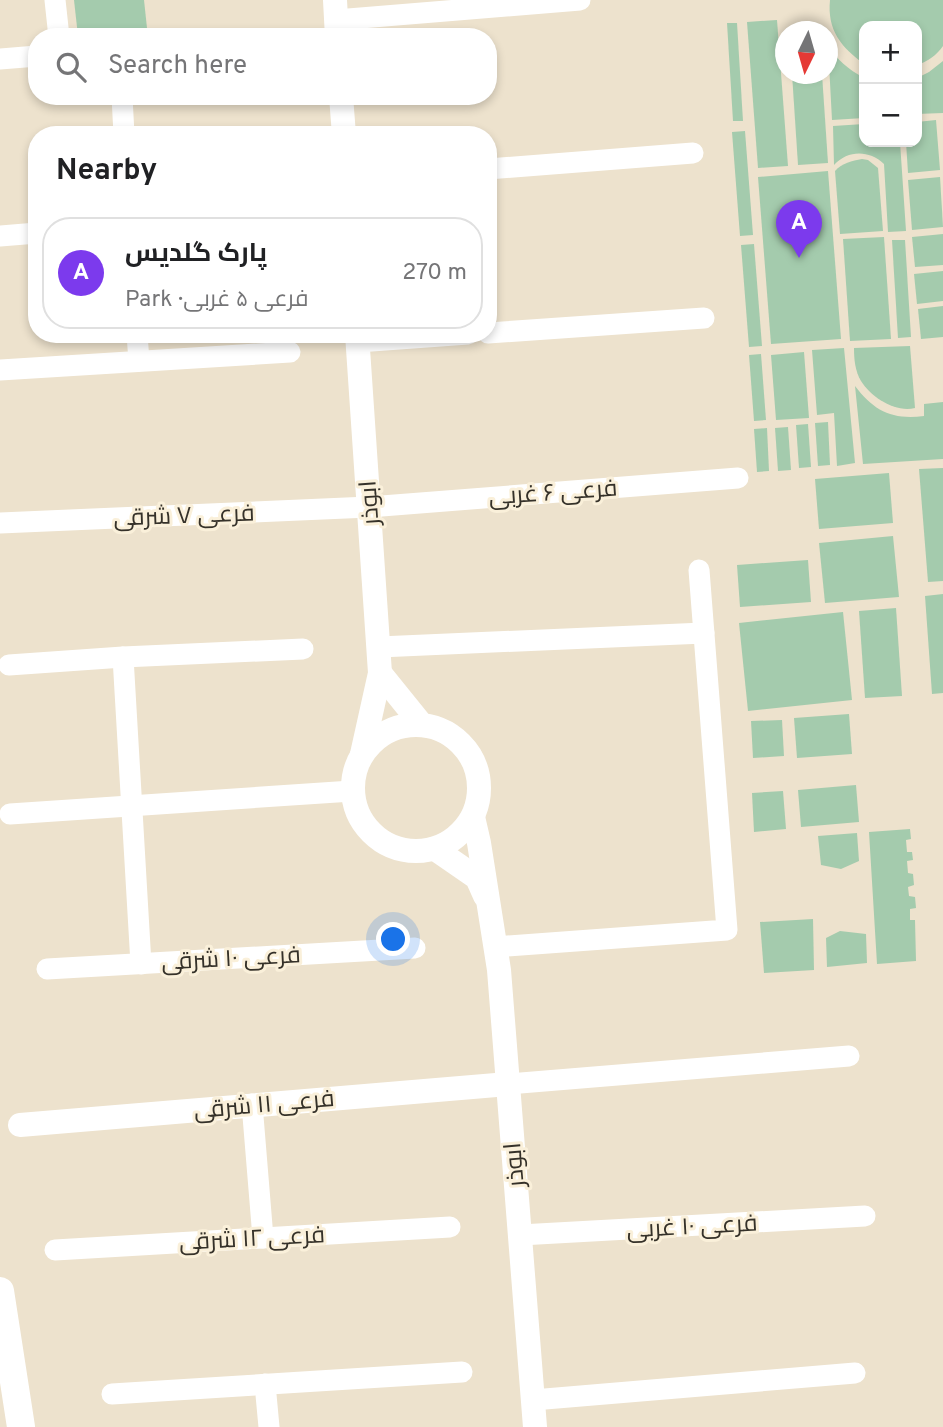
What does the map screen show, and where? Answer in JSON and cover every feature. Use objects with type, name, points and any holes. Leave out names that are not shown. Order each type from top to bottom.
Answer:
[{"type":"main road","points":[[0,1291],[21,1427]]},
{"type":"street","points":[[55,0],[59,28]]},
{"type":"street","points":[[336,19],[580,0]]},
{"type":"street","points":[[0,59],[28,57]]},
{"type":"street","points":[[122,105],[124,126]]},
{"type":"street","points":[[342,105],[343,126]]},
{"type":"street","points":[[497,168],[693,153]]},
{"type":"street","points":[[0,236],[28,234]]},
{"type":"street","points":[[497,332],[704,318]]},
{"type":"street","points":[[138,343],[139,361]]},
{"type":"street","name":"ابوذر","points":[[357,343],[380,673],[362,754]]},
{"type":"street","points":[[0,370],[290,352]]},
{"type":"street","name":"فرعی ۶ غربی","points":[[369,507],[738,478]]},
{"type":"street","name":"فرعی ۷ شرقی","points":[[0,523],[369,507]]},
{"type":"street","points":[[495,947],[727,930],[699,570]]},
{"type":"street","points":[[379,647],[704,633]]},
{"type":"street","points":[[9,665],[303,649]]},
{"type":"street","points":[[123,657],[141,964]]},
{"type":"street","points":[[380,673],[422,725]]},
{"type":"street","points":[[405,725],[422,725],[442,730],[459,741],[472,758],[479,777],[479,798],[463,831],[450,842],[435,849],[416,852],[397,849],[379,840],[365,827],[356,810],[352,791],[354,772],[362,754],[373,740],[405,725]]},
{"type":"street","points":[[10,814],[352,791]]},
{"type":"street","name":"ابوذر","points":[[472,817],[479,843],[499,970],[535,1427]]},
{"type":"street","points":[[435,849],[477,878],[489,903]]},
{"type":"street","name":"فرعی ۱۰ شرقی","points":[[47,969],[415,948]]},
{"type":"street","points":[[508,1084],[849,1056]]},
{"type":"street","name":"فرعی ۱۱ شرقی","points":[[20,1125],[508,1084]]},
{"type":"street","points":[[252,1104],[263,1238]]},
{"type":"street","name":"فرعی ۱۰ غربی","points":[[520,1235],[865,1216]]},
{"type":"street","name":"فرعی ۱۲ شرقی","points":[[55,1250],[450,1227]]},
{"type":"street","points":[[113,1394],[462,1372]]},
{"type":"street","points":[[533,1400],[855,1373]]},
{"type":"street","points":[[265,1384],[269,1427]]},
{"type":"green space","points":[[74,0],[144,0],[147,28],[77,28]]},
{"type":"green space","points":[[830,0],[943,0],[943,46],[922,63],[922,21],[859,21],[859,60],[838,38],[838,21],[831,21]]},
{"type":"green space","points":[[777,20],[775,84],[782,84],[788,166],[758,168],[747,22]]},
{"type":"green space","points":[[727,23],[737,23],[743,121],[733,121]]},
{"type":"green space","points":[[838,58],[859,75],[859,118],[832,120],[830,84],[838,84]]},
{"type":"green space","points":[[943,61],[943,113],[922,114],[922,76]]},
{"type":"green space","points":[[793,84],[823,84],[828,163],[798,165]]},
{"type":"green space","points":[[936,120],[940,170],[908,173],[906,147],[922,147],[922,121]]},
{"type":"green space","points":[[859,124],[859,147],[900,147],[906,231],[888,232],[884,164],[872,156],[852,154],[834,165],[833,126]]},
{"type":"green space","points":[[745,131],[753,235],[740,236],[732,132]]},
{"type":"green space","points":[[862,159],[878,168],[883,231],[840,234],[835,171],[844,164]]},
{"type":"green space","points":[[828,171],[841,339],[771,344],[758,177]]},
{"type":"green space","points":[[940,177],[943,227],[912,230],[908,180]]},
{"type":"green space","points":[[943,234],[943,265],[915,267],[912,237]]},
{"type":"green space","points":[[884,237],[891,339],[850,341],[843,239]]},
{"type":"green space","points":[[892,240],[905,240],[911,337],[898,338]]},
{"type":"green space","points":[[754,244],[762,346],[749,347],[741,245]]},
{"type":"green space","points":[[943,271],[943,301],[917,304],[914,274]]},
{"type":"green space","points":[[943,306],[943,337],[921,339],[918,309]]},
{"type":"green space","points":[[910,346],[915,408],[907,409],[884,402],[865,387],[856,369],[854,348]]},
{"type":"green space","points":[[844,348],[855,463],[837,466],[834,413],[817,415],[812,350]]},
{"type":"green space","points":[[804,352],[809,418],[776,420],[771,355]]},
{"type":"green space","points":[[761,354],[766,420],[754,421],[749,355]]},
{"type":"green space","points":[[855,386],[877,408],[902,417],[924,416],[924,404],[943,402],[943,459],[863,464]]},
{"type":"green space","points":[[828,422],[830,465],[818,466],[815,423]]},
{"type":"green space","points":[[808,424],[811,467],[799,468],[796,425]]},
{"type":"green space","points":[[788,427],[791,470],[778,471],[775,428]]},
{"type":"green space","points":[[767,428],[769,471],[757,472],[754,429]]},
{"type":"green space","points":[[943,468],[943,581],[928,582],[919,469]]},
{"type":"green space","points":[[889,473],[893,523],[819,529],[815,479]]},
{"type":"green space","points":[[893,536],[899,597],[825,603],[819,543]]},
{"type":"green space","points":[[808,560],[811,602],[740,607],[737,565]]},
{"type":"green space","points":[[943,594],[943,693],[932,694],[925,596]]},
{"type":"green space","points":[[896,608],[902,696],[865,698],[859,611]]},
{"type":"green space","points":[[843,612],[852,700],[748,711],[739,623]]},
{"type":"green space","points":[[849,714],[852,754],[797,758],[794,718]]},
{"type":"green space","points":[[782,720],[784,756],[753,758],[751,721]]},
{"type":"green space","points":[[856,785],[859,822],[801,827],[798,790]]},
{"type":"green space","points":[[783,791],[786,829],[754,832],[752,793]]},
{"type":"green space","points":[[910,829],[911,839],[906,840],[907,852],[912,852],[913,860],[907,861],[908,873],[913,874],[914,885],[908,887],[909,896],[915,897],[916,908],[910,909],[910,920],[915,920],[916,961],[877,964],[869,832]]},
{"type":"green space","points":[[857,833],[859,861],[841,869],[821,865],[818,836]]},
{"type":"green space","points":[[813,919],[814,970],[764,973],[760,922]]},
{"type":"green space","points":[[840,931],[866,934],[867,963],[827,967],[826,938]]},
{"type":"place","name":"پارک گلدیس","points":[[799,258]]}]
